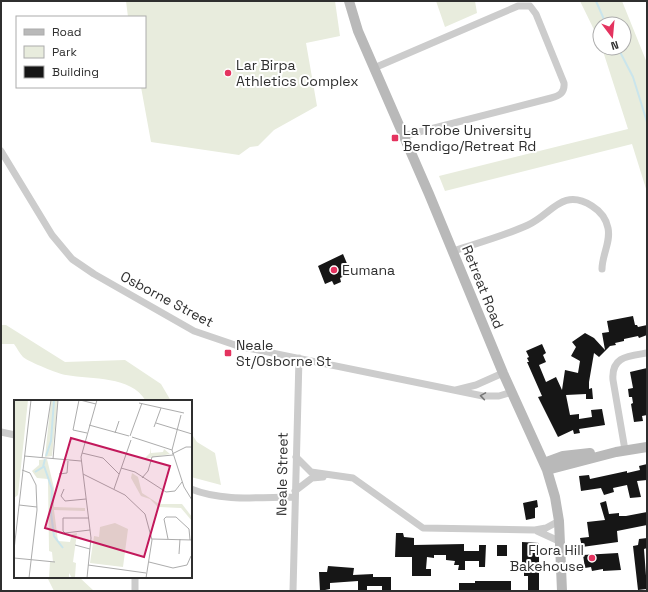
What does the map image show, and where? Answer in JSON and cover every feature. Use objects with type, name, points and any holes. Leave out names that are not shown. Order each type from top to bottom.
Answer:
[{"type":"street","name":"Retreat Road","points":[[349,1],[358,32],[404,136],[503,373],[545,467],[559,521],[562,591]]},
{"type":"street","points":[[374,68],[521,6],[530,6],[536,14],[564,83],[564,89],[561,94],[551,98],[404,136]]},
{"type":"street","name":"Osborne Street","points":[[1,151],[52,235],[66,253],[78,264],[178,322],[208,337],[238,346],[491,397],[512,392]]},
{"type":"street","points":[[453,252],[528,225],[559,203],[578,201],[590,204],[599,211],[606,224],[608,239],[603,256],[602,269]]},
{"type":"street","points":[[621,451],[613,370],[617,362],[623,358],[647,353]]},
{"type":"street","name":"Neale Street","points":[[293,591],[299,358]]},
{"type":"street","name":"Osborne Street","points":[[453,390],[476,385],[503,373]]},
{"type":"street","points":[[1,432],[14,435]]},
{"type":"street","points":[[545,467],[647,447]]},
{"type":"street","points":[[296,457],[310,472],[353,478],[422,528],[535,530],[546,528],[559,521]]},
{"type":"street","points":[[192,490],[226,496],[295,494],[309,480],[327,475]]},
{"type":"street","points":[[535,530],[548,534],[561,542]]},
{"type":"street","points":[[135,578],[136,591]]},
{"type":"green space","name":"Lar Birpa Athletics Complex","points":[[126,1],[335,1],[340,36],[306,43],[317,106],[274,130],[258,146],[250,147],[239,155],[151,142],[141,88],[146,88],[146,16],[128,16]]},
{"type":"green space","points":[[436,1],[475,1],[477,13],[445,27]]},
{"type":"green space","points":[[580,1],[622,1],[628,16],[592,16],[592,26]]},
{"type":"green space","points":[[632,26],[647,63],[647,192],[632,144],[445,191],[439,176],[628,129],[605,56],[632,56]]},
{"type":"green space","points":[[1,325],[6,325],[65,362],[125,360],[161,384],[170,400],[145,400],[131,387],[121,383],[110,380],[66,375],[37,365],[26,359],[14,344],[1,344]]},
{"type":"green space","points":[[192,434],[197,442],[215,453],[221,485],[192,477]]},
{"type":"green space","points":[[48,578],[80,578],[94,591],[54,591]]},
{"type":"building","name":"Eumana","points":[[343,254],[351,273],[340,278],[341,282],[334,285],[332,281],[325,284],[318,266]]},
{"type":"building","points":[[633,316],[635,325],[638,327],[647,325],[647,335],[639,338],[638,336],[624,339],[624,341],[615,343],[616,345],[610,346],[599,357],[594,353],[589,382],[589,389],[592,388],[593,399],[586,399],[586,394],[566,395],[570,415],[579,414],[579,419],[592,417],[591,410],[602,409],[605,425],[579,429],[580,433],[574,434],[573,430],[558,437],[538,397],[542,396],[527,362],[529,362],[527,358],[529,357],[526,351],[542,344],[546,353],[543,355],[546,362],[539,365],[546,382],[556,377],[562,390],[565,370],[578,373],[580,361],[571,356],[576,347],[572,342],[585,333],[594,338],[605,350],[602,333],[609,332],[607,321]]},
{"type":"building","points":[[647,368],[647,415],[642,416],[643,421],[634,422],[631,404],[633,403],[632,397],[629,397],[628,389],[633,388],[630,372]]},
{"type":"building","points":[[647,464],[647,480],[637,481],[641,497],[630,498],[627,485],[613,488],[614,492],[604,495],[601,488],[581,491],[579,476],[589,475],[590,479],[627,471],[627,473],[640,470],[639,466]]},
{"type":"building","points":[[537,500],[538,507],[535,508],[535,518],[526,520],[523,503]]},
{"type":"building","points":[[606,501],[609,514],[619,513],[619,516],[626,516],[647,512],[647,525],[617,531],[618,542],[582,547],[580,538],[589,537],[587,522],[605,520],[600,503]]},
{"type":"building","points":[[396,533],[403,533],[404,537],[414,538],[414,545],[464,544],[464,551],[479,551],[479,545],[486,545],[485,567],[479,567],[479,561],[465,561],[465,570],[458,570],[459,565],[454,565],[455,561],[446,560],[446,555],[434,555],[434,558],[427,557],[426,569],[431,569],[431,576],[412,576],[412,557],[395,557]]},
{"type":"building","points":[[647,538],[647,548],[644,549],[647,589],[638,590],[633,546],[638,545],[639,539]]},
{"type":"building","points":[[522,542],[539,543],[539,591],[528,591],[528,576],[524,576],[524,563],[522,563]]},
{"type":"building","points":[[497,545],[507,545],[507,556],[497,556]]},
{"type":"building","points":[[618,553],[621,570],[603,571],[603,569],[592,571],[591,567],[585,568],[583,555]]},
{"type":"building","points":[[328,566],[354,568],[353,575],[373,574],[373,577],[391,577],[391,591],[382,591],[382,586],[367,586],[367,591],[358,591],[358,581],[330,583],[330,589],[320,591],[319,572],[327,572]]},
{"type":"building","points":[[475,581],[511,581],[511,591],[459,591],[459,583],[475,583]]},
{"type":"waterway","points":[[596,1],[603,16]]},
{"type":"waterway","points":[[622,56],[633,77],[647,122]]},
{"type":"place","name":"Lar Birpa Athletics Complex","points":[[228,73]]},
{"type":"place","name":"La Trobe University Bendigo/Retreat Rd","points":[[395,138]]},
{"type":"place","name":"Eumana","points":[[334,270]]},
{"type":"place","name":"Neale St/Osborne St","points":[[228,353]]},
{"type":"place","name":"Flora Hill Bakehouse","points":[[592,558]]}]
